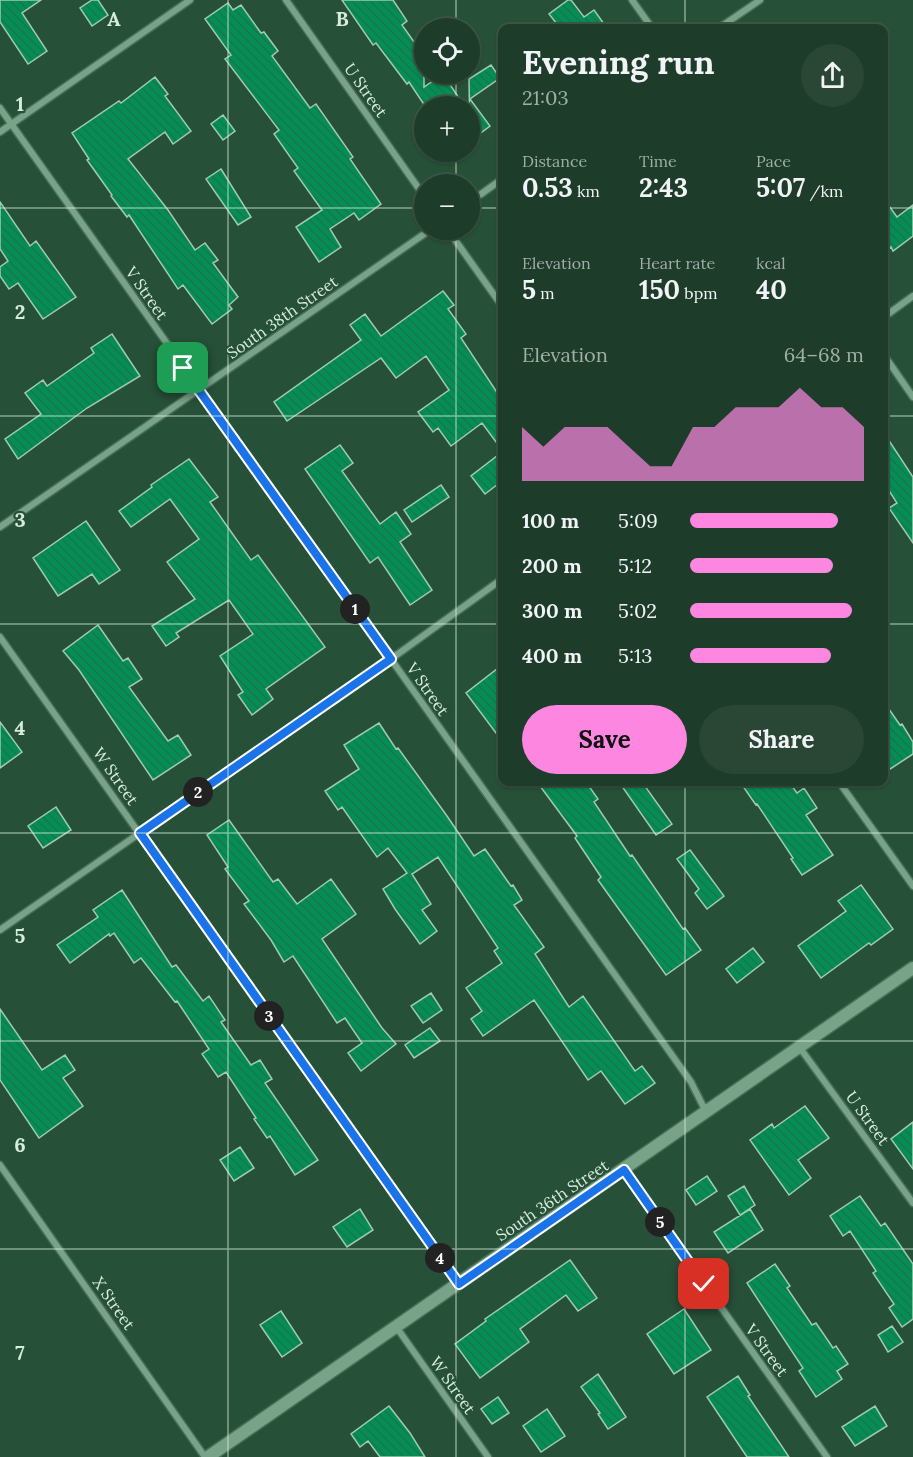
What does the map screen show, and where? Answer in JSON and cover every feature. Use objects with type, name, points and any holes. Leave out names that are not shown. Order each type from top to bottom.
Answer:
[{"type":"main road","name":"South 36th Street","points":[[207,1457],[397,1328],[913,968]]},
{"type":"street","points":[[0,132],[190,0]]},
{"type":"street","name":"U Street","points":[[286,0],[414,182]]},
{"type":"street","points":[[632,0],[649,24]]},
{"type":"street","points":[[725,24],[760,0]]},
{"type":"street","name":"V Street","points":[[0,108],[691,1082],[706,1112]]},
{"type":"street","points":[[480,195],[498,182]]},
{"type":"street","name":"South 38th Street","points":[[0,527],[416,240]]},
{"type":"street","points":[[455,240],[498,300]]},
{"type":"street","points":[[888,314],[913,296]]},
{"type":"street","points":[[888,361],[913,397]]},
{"type":"street","points":[[0,930],[391,659],[498,582]]},
{"type":"street","name":"W Street","points":[[0,637],[459,1284]]},
{"type":"street","points":[[842,786],[913,886]]},
{"type":"street","name":"U Street","points":[[800,1048],[913,1203]]},
{"type":"street","name":"X Street","points":[[0,1165],[207,1457]]},
{"type":"street","name":"V Street","points":[[624,1170],[827,1457]]},
{"type":"street","name":"W Street","points":[[397,1328],[488,1457]]},
{"type":"building","points":[[0,0],[41,0],[22,13],[47,51],[28,64],[0,22]]},
{"type":"building","points":[[92,0],[98,0],[108,15],[92,26],[80,8]]},
{"type":"building","points":[[342,0],[393,0],[407,21],[402,25],[414,42],[414,84],[424,84],[424,87],[428,84],[450,84],[458,96],[418,96],[376,43],[373,45]]},
{"type":"building","points":[[571,0],[584,17],[594,10],[604,24],[557,24],[549,14]]},
{"type":"building","points":[[228,3],[233,10],[241,5],[261,33],[264,32],[278,51],[272,56],[310,108],[316,104],[353,157],[350,159],[381,204],[359,220],[354,213],[330,229],[341,247],[319,262],[296,227],[322,210],[294,171],[298,168],[274,134],[279,130],[225,59],[231,55],[205,19]]},
{"type":"building","points":[[491,65],[498,75],[498,79],[474,96],[469,96],[469,84],[480,84],[480,72]]},
{"type":"building","points":[[155,77],[168,94],[165,96],[191,131],[173,144],[165,132],[128,159],[168,210],[195,250],[205,243],[218,260],[213,263],[238,297],[229,305],[232,309],[212,324],[183,285],[178,289],[129,215],[127,217],[111,196],[72,133],[119,101],[121,103]]},
{"type":"building","points":[[480,112],[490,126],[480,134]]},
{"type":"building","points":[[223,115],[235,131],[223,140],[211,124]]},
{"type":"building","points":[[221,169],[251,217],[238,225],[206,179]]},
{"type":"building","points":[[0,202],[30,246],[36,241],[76,297],[43,319],[18,283],[9,289],[0,276],[0,267],[8,261],[0,249]]},
{"type":"building","points":[[888,205],[897,217],[913,205],[913,236],[893,251],[891,247],[888,250]]},
{"type":"building","points":[[443,291],[454,305],[448,309],[466,334],[461,338],[498,394],[498,445],[482,423],[451,446],[438,428],[433,432],[418,412],[449,390],[426,356],[396,378],[381,358],[287,421],[274,402],[361,340],[350,325],[365,314],[381,336]]},
{"type":"building","points":[[112,334],[140,376],[87,408],[18,459],[5,439],[41,414],[25,393],[43,380],[47,386],[94,353],[91,348]]},
{"type":"building","points":[[888,439],[913,477],[913,543],[889,508],[897,503],[888,489]]},
{"type":"building","points":[[340,445],[353,463],[342,471],[380,524],[396,512],[411,534],[400,542],[432,590],[410,605],[378,557],[370,563],[305,469]]},
{"type":"building","points":[[498,455],[498,484],[485,494],[471,476]]},
{"type":"building","points":[[189,459],[218,497],[210,502],[251,560],[258,555],[325,647],[266,689],[273,699],[252,715],[238,695],[243,692],[220,656],[253,634],[229,600],[176,633],[179,637],[166,646],[152,626],[195,599],[167,562],[199,539],[170,499],[131,527],[119,511]]},
{"type":"building","points":[[441,485],[449,497],[412,522],[404,510]]},
{"type":"building","points":[[86,521],[120,570],[99,584],[92,574],[58,596],[33,558]]},
{"type":"building","points":[[98,625],[123,661],[128,658],[142,679],[129,687],[168,741],[178,735],[191,755],[153,780],[79,670],[63,651]]},
{"type":"building","points":[[498,668],[498,736],[466,693]]},
{"type":"building","points":[[888,708],[913,742],[913,754],[888,770]]},
{"type":"building","points":[[0,722],[22,752],[0,768]]},
{"type":"building","points":[[379,723],[474,856],[485,849],[511,886],[513,885],[522,900],[514,905],[544,947],[535,954],[569,1007],[583,996],[635,1071],[642,1066],[655,1083],[625,1104],[601,1071],[588,1080],[534,1000],[483,1036],[471,1019],[482,1011],[466,988],[502,963],[494,951],[498,948],[438,857],[412,874],[431,904],[422,910],[437,931],[420,944],[383,889],[407,873],[388,848],[377,857],[342,807],[338,810],[325,791],[359,769],[344,745]]},
{"type":"building","points":[[540,786],[589,786],[598,799],[594,802],[630,856],[632,855],[683,929],[685,928],[701,950],[666,975],[598,880],[601,877],[575,838],[577,836]]},
{"type":"building","points":[[622,786],[645,786],[672,824],[656,835]]},
{"type":"building","points":[[743,786],[792,786],[797,793],[804,788],[817,808],[806,815],[833,855],[802,875],[791,859],[793,858]]},
{"type":"building","points":[[56,807],[71,830],[43,848],[28,826]]},
{"type":"building","points":[[229,820],[273,882],[278,879],[297,904],[331,879],[356,914],[322,939],[382,1028],[396,1044],[361,1071],[348,1053],[362,1043],[345,1018],[337,1023],[293,956],[284,962],[244,904],[249,901],[225,869],[228,867],[207,835]]},
{"type":"building","points":[[690,850],[724,896],[707,909],[695,893],[699,889],[677,859]]},
{"type":"building","points":[[861,885],[893,929],[871,945],[869,943],[821,978],[798,946],[846,911],[838,901]]},
{"type":"building","points":[[122,890],[172,967],[176,965],[203,1001],[209,996],[225,1020],[221,1022],[251,1065],[260,1060],[272,1079],[265,1083],[318,1160],[295,1175],[270,1136],[267,1138],[254,1119],[256,1118],[226,1072],[218,1077],[202,1054],[209,1049],[177,1001],[175,1002],[141,958],[134,963],[114,933],[110,936],[109,934],[70,963],[57,945],[98,917],[93,910]]},
{"type":"building","points":[[753,948],[764,962],[737,983],[726,969]]},
{"type":"building","points":[[431,993],[442,1010],[423,1023],[411,1006]]},
{"type":"building","points":[[0,1009],[42,1070],[65,1055],[75,1070],[63,1078],[83,1106],[39,1138],[0,1080]]},
{"type":"building","points":[[430,1028],[440,1041],[414,1058],[405,1045]]},
{"type":"building","points":[[805,1106],[829,1138],[798,1160],[811,1178],[789,1195],[750,1140],[772,1124],[774,1128]]},
{"type":"building","points":[[913,1122],[913,1169],[891,1139]]},
{"type":"building","points":[[240,1147],[254,1168],[234,1181],[220,1160]]},
{"type":"building","points":[[707,1176],[717,1191],[696,1205],[686,1190]]},
{"type":"building","points":[[744,1186],[755,1205],[740,1215],[728,1196]]},
{"type":"building","points":[[860,1196],[881,1226],[885,1223],[913,1264],[913,1319],[902,1327],[889,1308],[894,1304],[873,1273],[876,1271],[850,1231],[843,1236],[830,1216]]},
{"type":"building","points":[[360,1209],[373,1230],[347,1247],[333,1227]]},
{"type":"building","points":[[750,1209],[763,1230],[728,1253],[714,1232]]},
{"type":"building","points":[[570,1260],[597,1298],[578,1311],[566,1295],[520,1329],[529,1342],[480,1378],[455,1344],[486,1321],[485,1319]]},
{"type":"building","points":[[775,1264],[790,1286],[787,1288],[812,1325],[816,1323],[833,1348],[836,1346],[848,1364],[837,1371],[842,1379],[816,1397],[799,1371],[803,1368],[747,1283]]},
{"type":"building","points":[[684,1309],[711,1350],[674,1374],[647,1334]]},
{"type":"building","points":[[281,1311],[302,1343],[282,1357],[260,1325]]},
{"type":"building","points":[[892,1326],[903,1342],[888,1352],[878,1335]]},
{"type":"building","points":[[598,1374],[626,1417],[608,1429],[598,1414],[600,1413],[581,1387]]},
{"type":"building","points":[[738,1376],[750,1395],[748,1396],[789,1457],[747,1457],[707,1397]]},
{"type":"building","points":[[498,1397],[509,1413],[492,1424],[481,1409]]},
{"type":"building","points":[[389,1406],[425,1457],[380,1457],[368,1441],[360,1447],[351,1434]]},
{"type":"building","points":[[875,1406],[887,1426],[855,1446],[842,1427]]},
{"type":"building","points":[[547,1409],[565,1436],[541,1452],[523,1426]]},
{"type":"route","points":[[183,368],[391,659],[140,833],[459,1284],[624,1170],[704,1284]]}]
